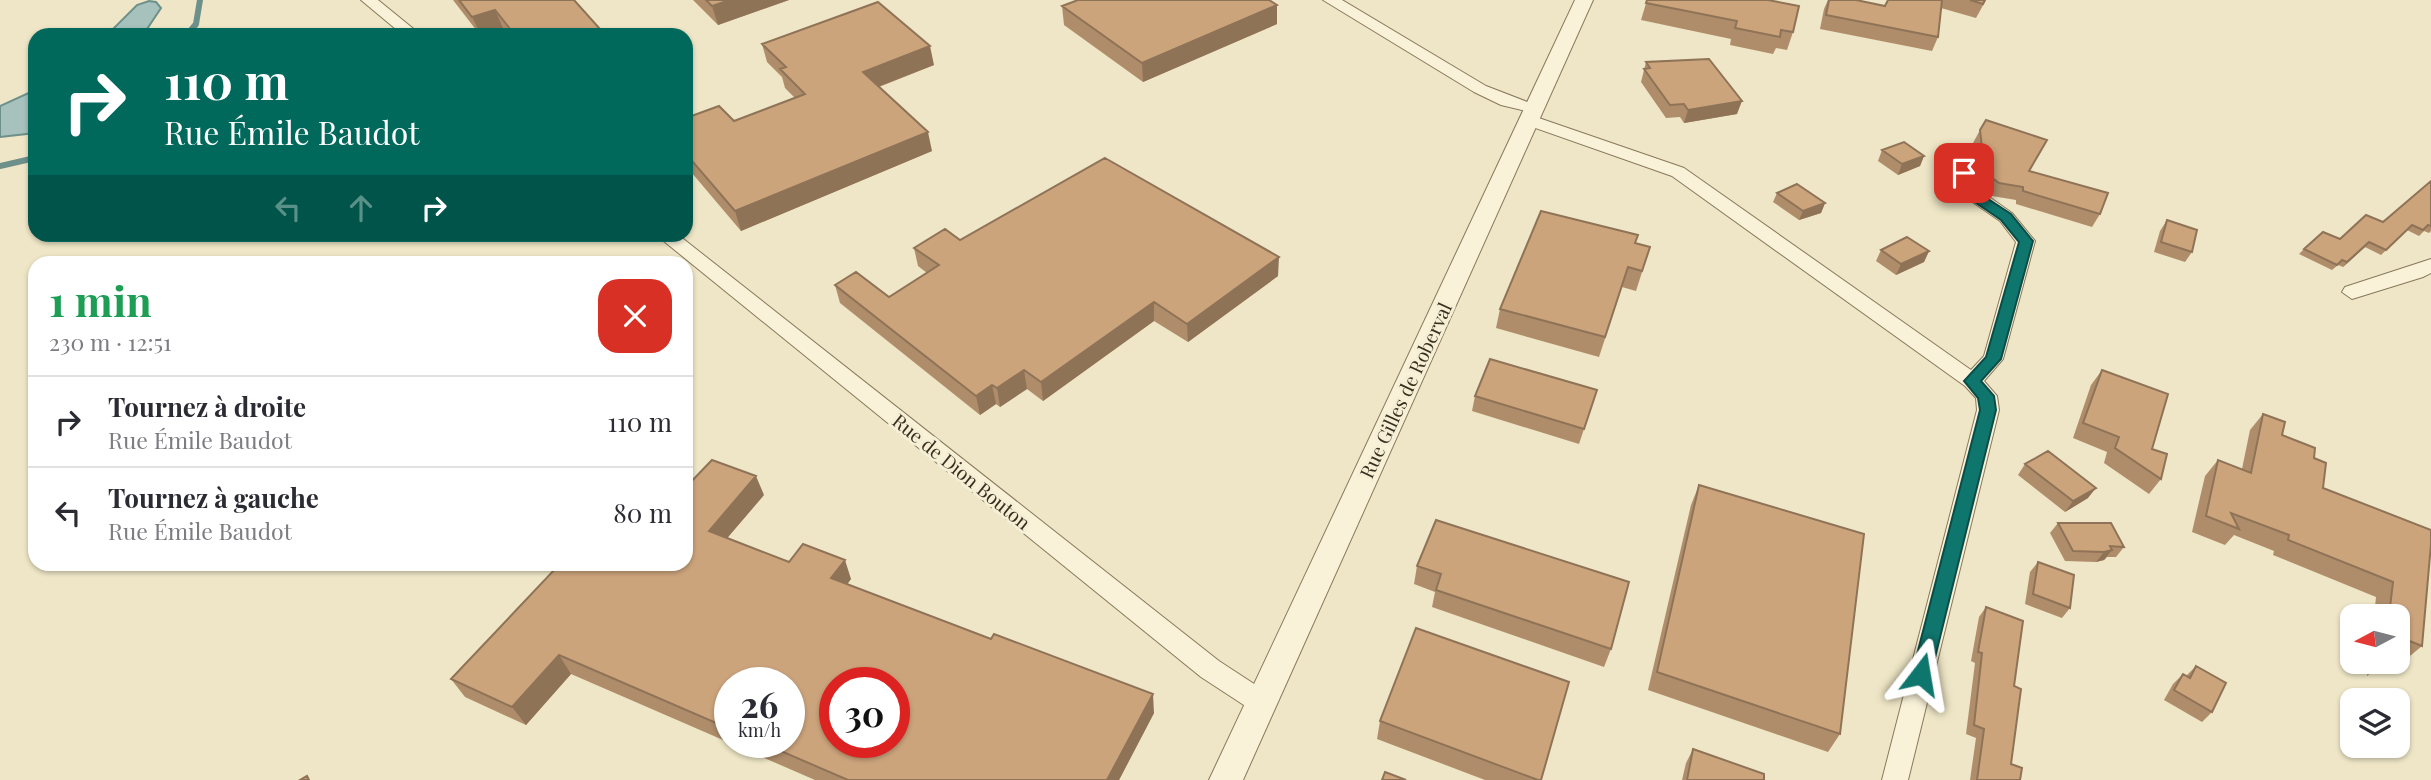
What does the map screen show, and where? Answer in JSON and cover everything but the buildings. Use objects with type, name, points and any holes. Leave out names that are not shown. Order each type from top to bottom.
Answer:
[{"type":"street","points":[[369,0],[404,28]]},
{"type":"street","points":[[1331,0],[1480,89],[1532,114],[1678,172],[1972,381],[1986,396],[1988,410],[1895,780]]},
{"type":"street","name":"Rue Gilles de Roberval","points":[[1226,780],[1584,0]]},
{"type":"street","points":[[1964,173],[1974,195],[2006,217],[2026,241],[1993,359],[1972,381]]},
{"type":"street","name":"Rue de Dion Bouton","points":[[674,242],[692,256]]},
{"type":"street","name":"Rue de Dion Bouton","points":[[693,257],[1210,669],[1262,703]]},
{"type":"street","points":[[2352,292],[2431,265]]},
{"type":"water","points":[[149,1],[156,2],[161,8],[148,28],[114,28],[137,5]]},
{"type":"water","points":[[28,93],[28,134],[0,137],[0,106]]},
{"type":"waterway","points":[[193,28],[196,24],[200,0]]},
{"type":"waterway","points":[[0,166],[28,160]]},
{"type":"route","points":[[1921,674],[1988,410],[1986,396],[1972,381],[1979,377],[1993,359],[2026,241],[2006,217],[1974,195],[1964,173]]}]
